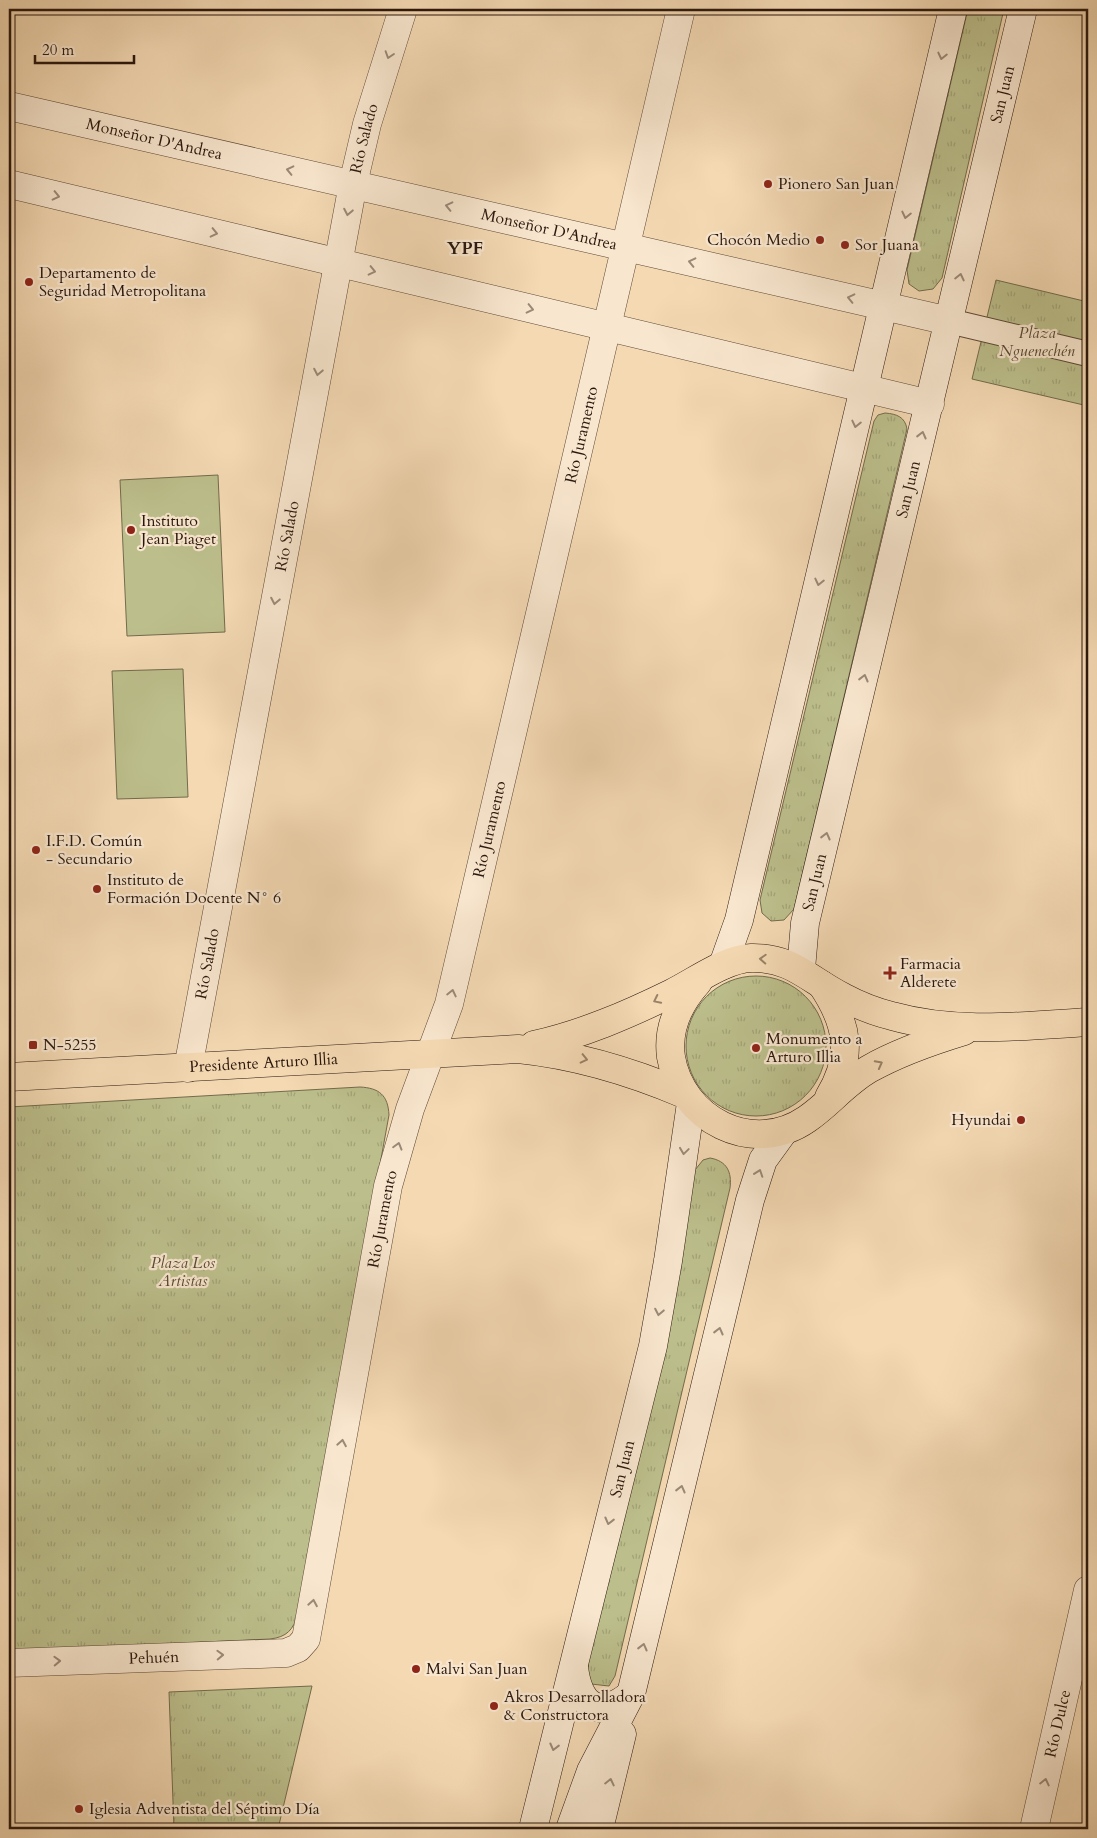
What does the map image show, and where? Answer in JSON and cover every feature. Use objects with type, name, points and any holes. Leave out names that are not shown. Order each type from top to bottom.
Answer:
[{"type":"main road","name":"Presidente Arturo Illia","points":[[518,1049],[590,1030],[712,972],[749,958],[776,959],[811,977],[844,998],[893,1017],[946,1026],[974,1028],[1088,1022]]},
{"type":"main road","name":"Presidente Arturo Illia","points":[[687,1098],[674,1071],[670,1046],[674,1021],[684,998],[712,972]]},
{"type":"main road","name":"Presidente Arturo Illia","points":[[811,977],[836,1006],[844,1030],[845,1056],[838,1081],[825,1102]]},
{"type":"main road","name":"Presidente Arturo Illia","points":[[9,1078],[518,1049],[549,1052],[615,1067],[687,1098],[710,1120],[733,1131],[758,1134],[784,1131],[806,1120],[847,1084],[892,1057],[974,1028]]},
{"type":"street","name":"Río Salado","points":[[188,1068],[354,184],[367,124],[404,9]]},
{"type":"street","name":"Río Juramento","points":[[298,1648],[306,1639],[308,1632],[388,1186],[397,1148],[449,1004],[681,9]]},
{"type":"street","points":[[712,972],[739,920],[953,9]]},
{"type":"street","name":"San Juan","points":[[811,977],[805,923],[950,321],[1022,9]]},
{"type":"street","name":"Monseñor D'Andrea","points":[[9,106],[1088,354]]},
{"type":"street","points":[[9,184],[930,404]]},
{"type":"street","name":"San Juan","points":[[533,1829],[653,1346],[668,1261],[687,1098]]},
{"type":"street","points":[[599,1829],[750,1200],[763,1160],[784,1131]]},
{"type":"street","name":"Río Dulce","points":[[1034,1829],[1088,1590]]},
{"type":"street","name":"Pehuén","points":[[9,1663],[277,1653],[298,1648]]},
{"type":"street","points":[[574,1666],[578,1691],[592,1705],[601,1708],[612,1707],[631,1694]]},
{"type":"street","points":[[570,1829],[591,1771],[631,1694]]},
{"type":"green space","points":[[968,9],[1004,9],[942,278],[933,289],[919,291],[909,284],[907,270]]},
{"type":"green space","name":"Plaza Nguenechén","points":[[996,280],[1088,302],[1088,406],[972,379]]},
{"type":"green space","points":[[885,413],[900,417],[907,429],[794,909],[784,920],[771,921],[762,913],[760,900],[874,421],[878,415]]},
{"type":"green space","points":[[218,475],[225,632],[127,636],[120,480]]},
{"type":"green space","points":[[183,669],[188,797],[117,799],[112,671]]},
{"type":"green space","points":[[756,976],[783,982],[795,988],[805,997],[814,1007],[820,1019],[826,1046],[820,1073],[814,1085],[805,1095],[795,1104],[783,1110],[756,1116],[729,1110],[717,1104],[707,1095],[698,1085],[692,1073],[686,1046],[692,1019],[698,1007],[707,997],[717,988],[729,982]]},
{"type":"green space","name":"Plaza Los Artistas","points":[[360,1087],[372,1089],[381,1094],[387,1102],[389,1115],[298,1614],[294,1624],[285,1634],[270,1639],[9,1651],[9,1107]]},
{"type":"green space","points":[[716,1159],[727,1168],[730,1177],[730,1188],[615,1676],[609,1686],[591,1684],[586,1669],[695,1170],[703,1160]]},
{"type":"green space","points":[[312,1686],[278,1829],[174,1829],[169,1692]]},
{"type":"place","name":"Pionero San Juan","points":[[768,184]]},
{"type":"place","name":"Chocón Medio","points":[[820,240]]},
{"type":"place","name":"Sor Juana","points":[[845,245]]},
{"type":"place","name":"Departamento de Seguridad Metropolitana","points":[[29,282]]},
{"type":"place","name":"Instituto Jean Piaget","points":[[131,530]]},
{"type":"place","name":"I.F.D. Común - Secundario","points":[[36,850]]},
{"type":"place","name":"Instituto de Formación Docente N° 6","points":[[97,889]]},
{"type":"place","name":"Farmacia Alderete","points":[[890,973]]},
{"type":"place","name":"N-5255","points":[[33,1045]]},
{"type":"place","name":"Monumento a Arturo Illia","points":[[756,1048]]},
{"type":"place","name":"Hyundai","points":[[1021,1120]]},
{"type":"place","name":"Malvi San Juan","points":[[416,1669]]},
{"type":"place","name":"Akros Desarrolladora & Constructora","points":[[494,1706]]},
{"type":"place","name":"Iglesia Adventista del Séptimo Día","points":[[79,1809]]},
{"type":"district","name":"YPF","points":[[465,248]]}]
